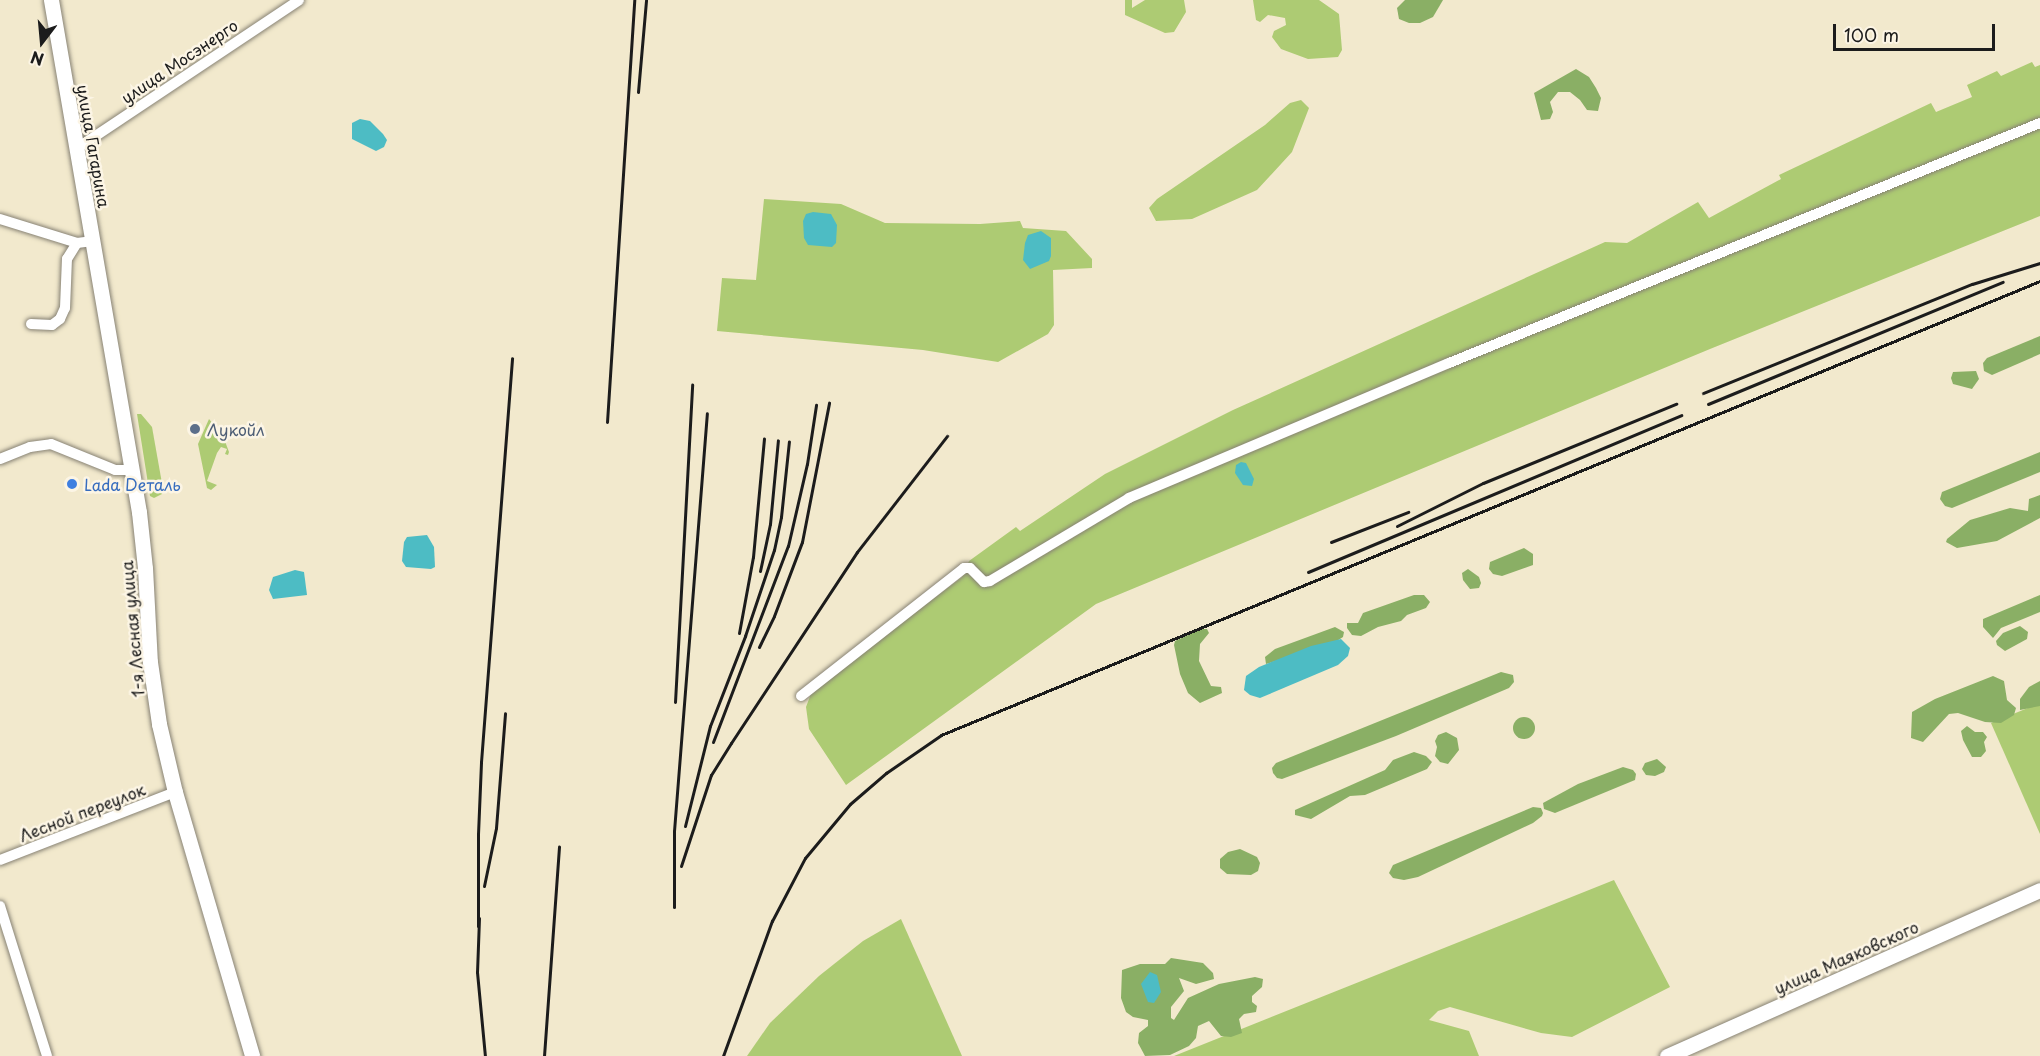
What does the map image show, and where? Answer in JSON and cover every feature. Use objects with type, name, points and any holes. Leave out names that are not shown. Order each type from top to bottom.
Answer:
[{"type":"main road","name":"улица Гагарина","points":[[51,0],[76,149],[85,242],[102,298]]},
{"type":"main road","name":"1-я Лесная улица","points":[[102,298],[145,568],[150,662],[159,724],[175,792],[252,1056]]},
{"type":"main road","name":"улица Маяковского","points":[[1667,1056],[2040,890]]},
{"type":"street","name":"улица Мосэнерго","points":[[76,149],[299,0]]},
{"type":"street","points":[[801,696],[964,568],[970,568],[984,582],[990,581],[1129,498],[1449,363],[2040,123]]},
{"type":"street","points":[[0,219],[85,242]]},
{"type":"street","points":[[31,324],[52,326],[60,319],[65,308],[67,259],[85,242]]},
{"type":"street","points":[[0,459],[30,447],[51,444],[115,470],[131,470]]},
{"type":"street","name":"Лесной переулок","points":[[0,860],[175,792]]},
{"type":"street","points":[[0,906],[47,1056]]},
{"type":"green space","points":[[1125,0],[1132,0],[1132,8],[1145,0],[1184,0],[1186,12],[1174,32],[1165,33],[1125,15]]},
{"type":"green space","points":[[1253,0],[1319,0],[1339,14],[1342,50],[1338,57],[1308,59],[1281,49],[1272,37],[1274,31],[1286,25],[1285,18],[1268,15],[1260,22],[1256,20]]},
{"type":"green space","points":[[1405,0],[1443,0],[1433,17],[1420,23],[1409,23],[1399,19],[1397,8]]},
{"type":"green space","points":[[2032,62],[2035,67],[2040,65],[2040,216],[1710,349],[1096,604],[846,785],[809,729],[806,707],[812,691],[962,577],[969,561],[1016,527],[1020,531],[1105,474],[1233,410],[1605,242],[1627,243],[1698,202],[1709,218],[1781,179],[1779,175],[1931,103],[1936,112],[1972,97],[1967,85],[1997,71],[2001,76]]},
{"type":"green space","points":[[1576,69],[1589,77],[1596,88],[1601,98],[1598,111],[1587,110],[1570,92],[1558,92],[1550,102],[1553,112],[1550,119],[1541,120],[1534,93]]},
{"type":"green space","points":[[1301,100],[1309,108],[1292,152],[1257,190],[1192,219],[1156,221],[1149,208],[1157,199],[1265,125],[1290,103]]},
{"type":"green space","points":[[764,199],[841,204],[885,223],[980,224],[1020,221],[1023,228],[1066,231],[1092,259],[1092,268],[1053,270],[1054,325],[1048,334],[998,362],[923,350],[717,331],[722,278],[756,280]]},
{"type":"green space","points":[[2040,336],[2040,354],[1992,375],[1984,371],[1983,363],[1987,358]]},
{"type":"green space","points":[[1976,371],[1979,379],[1972,389],[1953,384],[1951,378],[1953,372]]},
{"type":"green space","points":[[137,414],[141,414],[152,427],[163,489],[162,494],[154,498],[150,496]]},
{"type":"green space","points":[[209,419],[223,436],[229,452],[228,455],[225,454],[227,449],[221,447],[217,453],[207,481],[217,485],[211,490],[207,488],[198,444]]},
{"type":"green space","points":[[2040,452],[2040,472],[1952,508],[1945,506],[1940,499],[1942,492]]},
{"type":"green space","points":[[2040,495],[2040,518],[1997,541],[1957,548],[1946,542],[1970,520],[2010,508],[2028,511],[2029,499]]},
{"type":"green space","points":[[1524,548],[1533,554],[1533,565],[1502,576],[1493,574],[1489,569],[1490,562]]},
{"type":"green space","points":[[1468,569],[1479,577],[1481,583],[1479,588],[1470,589],[1463,580],[1462,573]]},
{"type":"green space","points":[[1414,595],[1424,595],[1430,602],[1426,608],[1407,615],[1401,621],[1378,627],[1361,636],[1352,635],[1347,628],[1347,623],[1358,623],[1363,613]]},
{"type":"green space","points":[[2040,595],[2040,612],[2001,628],[1993,638],[1983,627],[1983,619]]},
{"type":"green space","points":[[2020,626],[2028,632],[2027,639],[2005,651],[1997,645],[1996,641],[2003,633]]},
{"type":"green space","points":[[1335,627],[1344,632],[1343,637],[1332,644],[1266,664],[1265,657],[1275,649]]},
{"type":"green space","points":[[1201,629],[1207,629],[1209,633],[1200,644],[1199,661],[1211,686],[1221,687],[1222,693],[1200,703],[1188,693],[1180,674],[1174,645],[1175,641]]},
{"type":"green space","points":[[1501,672],[1513,675],[1514,682],[1509,688],[1396,736],[1282,779],[1277,778],[1273,773],[1272,768],[1276,763]]},
{"type":"green space","points":[[1993,676],[2004,681],[2007,700],[2016,708],[2014,715],[2001,723],[1985,722],[1958,713],[1949,714],[1923,742],[1911,738],[1912,712],[1935,699]]},
{"type":"green space","points":[[2040,681],[2040,706],[2020,710],[2020,699],[2029,687]]},
{"type":"green space","points":[[2040,703],[2040,834],[1991,723]]},
{"type":"green space","points":[[1524,717],[1532,720],[1535,728],[1532,736],[1524,739],[1516,736],[1513,728],[1516,720]]},
{"type":"green space","points":[[1967,726],[1975,732],[1983,732],[1987,737],[1984,742],[1986,751],[1981,757],[1972,757],[1963,740],[1961,731]]},
{"type":"green space","points":[[1446,732],[1457,738],[1459,750],[1448,764],[1440,762],[1435,756],[1437,747],[1435,741],[1438,735]]},
{"type":"green space","points":[[1414,752],[1426,756],[1432,762],[1427,769],[1365,795],[1350,796],[1311,819],[1295,815],[1295,810],[1385,770],[1393,760]]},
{"type":"green space","points":[[1657,759],[1666,767],[1664,772],[1655,776],[1646,775],[1642,769],[1645,763]]},
{"type":"green space","points":[[1623,767],[1633,770],[1636,774],[1635,780],[1555,813],[1544,809],[1543,803],[1578,784]]},
{"type":"green space","points":[[1533,807],[1541,808],[1543,813],[1533,823],[1418,877],[1404,880],[1393,878],[1389,873],[1393,865]]},
{"type":"green space","points":[[1240,849],[1257,857],[1260,863],[1258,871],[1251,875],[1227,874],[1220,868],[1220,859],[1228,852]]},
{"type":"green space","points":[[1614,880],[1670,987],[1572,1037],[1541,1033],[1450,1007],[1438,1011],[1429,1020],[1469,1031],[1479,1056],[1174,1056]]},
{"type":"green space","points":[[901,919],[962,1056],[747,1056],[770,1023],[819,976],[863,941]]},
{"type":"green space","points":[[1171,958],[1203,963],[1213,973],[1214,979],[1196,984],[1179,978],[1184,991],[1171,1007],[1171,1018],[1174,1020],[1188,998],[1219,984],[1255,977],[1263,979],[1262,987],[1252,996],[1252,1002],[1257,1006],[1256,1012],[1244,1014],[1239,1019],[1242,1033],[1231,1037],[1221,1036],[1209,1021],[1198,1026],[1196,1038],[1189,1046],[1170,1055],[1145,1056],[1138,1043],[1139,1033],[1148,1026],[1148,1020],[1133,1017],[1126,1012],[1121,998],[1122,970],[1140,964],[1165,964]]},
{"type":"water","points":[[360,119],[370,121],[383,134],[387,140],[384,147],[376,151],[352,139],[352,123]]},
{"type":"water","points":[[813,212],[831,214],[837,225],[836,243],[832,247],[808,245],[804,238],[803,221],[806,214]]},
{"type":"water","points":[[1041,231],[1051,238],[1051,256],[1049,261],[1030,269],[1023,260],[1025,243],[1028,235]]},
{"type":"water","points":[[1241,462],[1246,463],[1254,479],[1252,486],[1243,485],[1235,473],[1236,465]]},
{"type":"water","points":[[427,535],[434,547],[435,567],[431,569],[406,567],[402,561],[404,542],[407,537]]},
{"type":"water","points":[[295,570],[304,572],[307,595],[273,599],[269,590],[273,577]]},
{"type":"water","points":[[1341,639],[1350,648],[1348,656],[1338,665],[1260,698],[1244,690],[1246,676],[1259,667],[1311,646]]},
{"type":"water","points":[[1150,972],[1157,975],[1161,992],[1154,1003],[1148,1002],[1141,984]]},
{"type":"railway","points":[[607,422],[634,0]]},
{"type":"railway","points":[[638,92],[646,0]]},
{"type":"railway","points":[[1703,393],[1972,284],[2040,263]]},
{"type":"railway","points":[[723,1056],[772,921],[805,858],[850,804],[886,773],[941,735],[2040,281]]},
{"type":"railway","points":[[1708,404],[2003,282]]},
{"type":"railway","points":[[478,926],[481,762],[512,358]]},
{"type":"railway","points":[[675,702],[692,384]]},
{"type":"railway","points":[[759,647],[774,616],[802,542],[829,403]]},
{"type":"railway","points":[[1397,526],[1483,483],[1676,404]]},
{"type":"railway","points":[[713,742],[788,546],[807,464],[816,405]]},
{"type":"railway","points":[[674,907],[674,831],[707,413]]},
{"type":"railway","points":[[1308,572],[1681,415]]},
{"type":"railway","points":[[681,866],[711,775],[857,552],[947,436]]},
{"type":"railway","points":[[739,633],[753,557],[764,439]]},
{"type":"railway","points":[[760,571],[770,524],[778,440]]},
{"type":"railway","points":[[685,826],[710,726],[745,636],[774,550],[781,517],[789,441]]},
{"type":"railway","points":[[1331,542],[1408,512]]},
{"type":"railway","points":[[484,886],[496,828],[505,713]]},
{"type":"railway","points":[[544,1056],[559,847]]},
{"type":"railway","points":[[479,918],[477,972],[485,1056]]},
{"type":"place","name":"Лукойл","points":[[195,429]]},
{"type":"place","name":"Lada Dеталь","points":[[72,484]]}]
